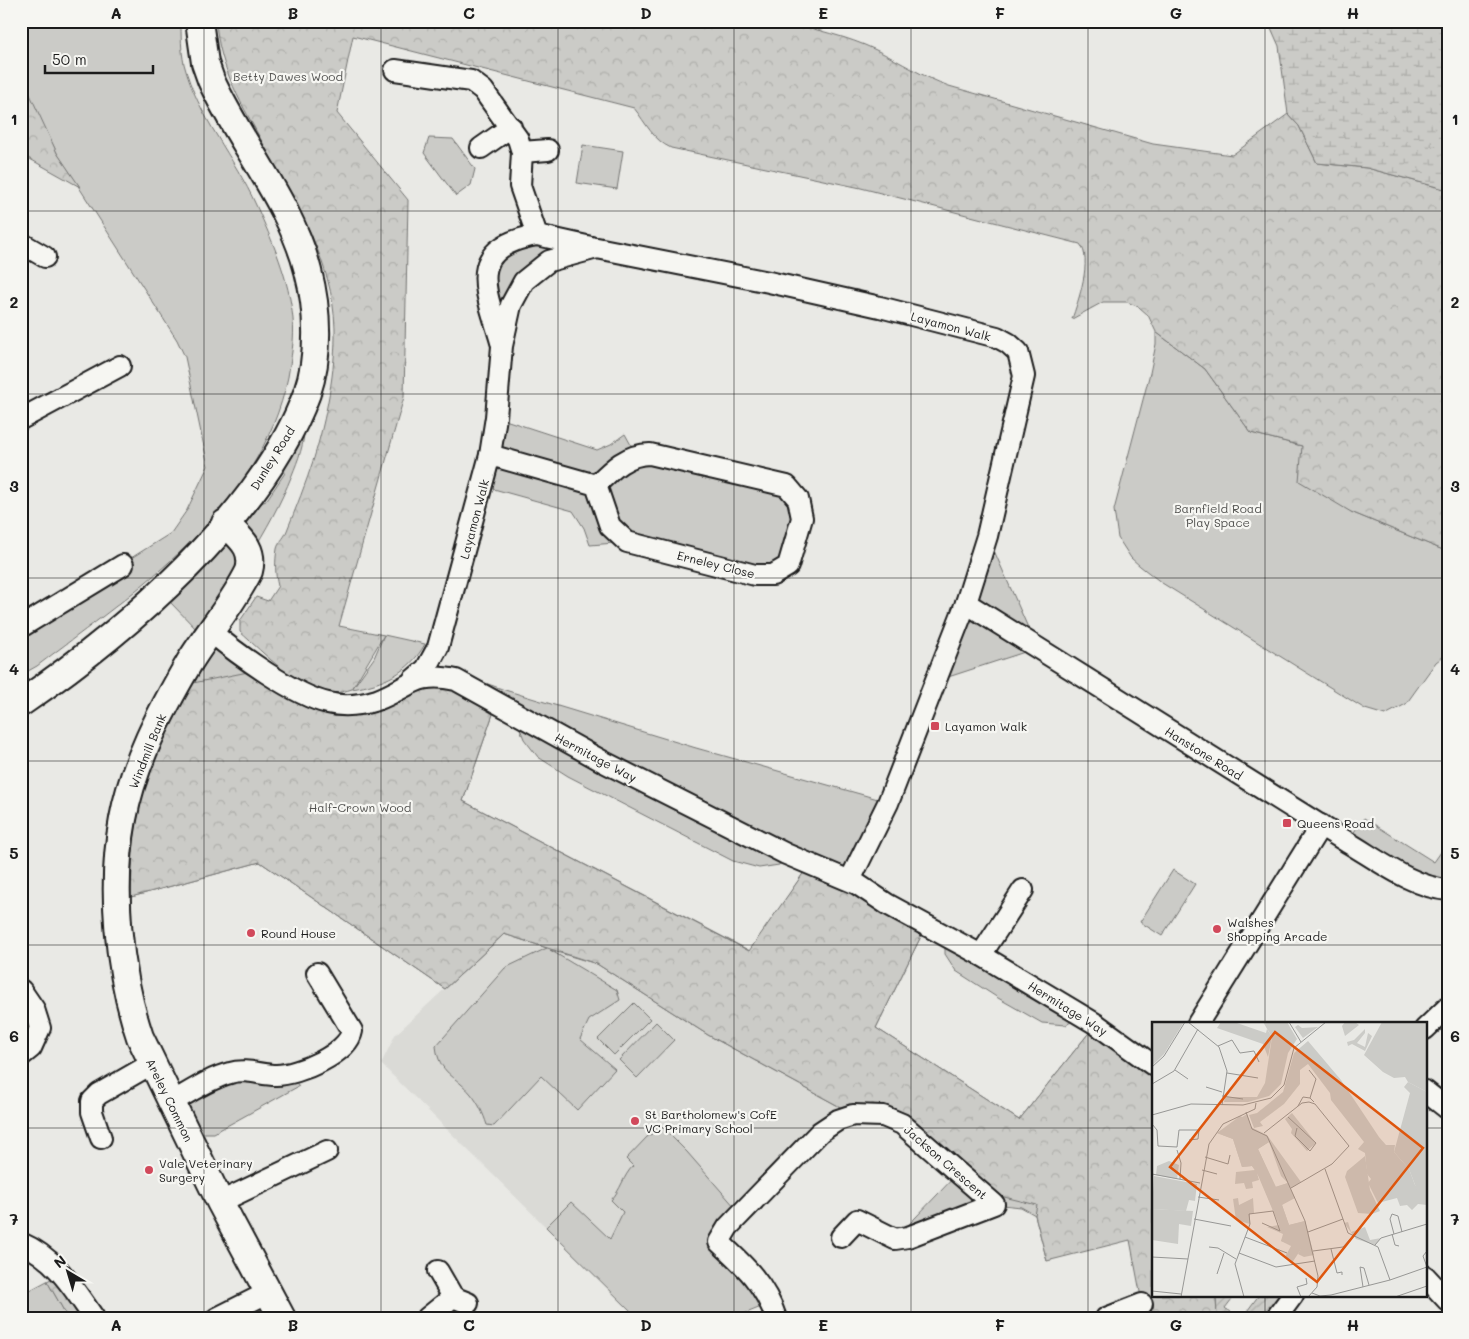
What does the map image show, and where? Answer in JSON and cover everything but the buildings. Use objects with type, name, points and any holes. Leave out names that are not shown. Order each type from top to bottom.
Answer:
[{"type":"main road","name":"Dunley Road","points":[[22,701],[87,656],[129,620],[167,586],[221,528],[278,453],[292,428],[307,392],[315,353],[314,302],[308,270],[295,234],[211,80],[205,63],[199,21]]},
{"type":"main road","name":"Windmill Bank","points":[[120,954],[119,846],[129,797],[138,769],[160,718],[190,662],[247,576],[221,528]]},
{"type":"main road","name":"Areley Common","points":[[120,954],[131,1009],[153,1063],[220,1202],[282,1318]]},
{"type":"street","points":[[395,70],[472,81],[483,90],[511,127],[522,152],[520,186],[537,235],[597,248]]},
{"type":"street","points":[[481,148],[511,127]]},
{"type":"street","points":[[522,152],[548,150]]},
{"type":"street","name":"Layamon Walk","points":[[502,346],[487,300],[484,280],[488,266],[500,249],[509,243],[519,238],[537,235]]},
{"type":"street","points":[[21,243],[45,257]]},
{"type":"street","name":"Layamon Walk","points":[[413,680],[426,669],[438,647],[490,455],[496,417],[502,346],[511,305],[524,281],[549,261],[597,248],[871,305],[996,338],[1013,347],[1018,352],[1024,368],[987,536],[966,603],[888,802],[850,880]]},
{"type":"street","points":[[21,419],[120,366]]},
{"type":"street","name":"Erneley Close","points":[[636,454],[650,454],[787,486],[798,499],[802,518],[788,566],[773,575],[755,575],[627,542],[610,526],[596,485],[615,466],[636,454]]},
{"type":"street","points":[[490,455],[596,485]]},
{"type":"street","points":[[21,627],[123,565]]},
{"type":"street","name":"Hanstone Road","points":[[966,603],[1404,875],[1422,884],[1448,890]]},
{"type":"street","name":"Hermitage Way","points":[[210,631],[263,669],[309,697],[328,703],[360,705],[394,693],[413,680],[431,676],[456,680],[604,762],[786,854],[850,880],[907,916],[981,955],[1096,1024],[1152,1064]]},
{"type":"street","points":[[1199,1022],[1321,825]]},
{"type":"street","points":[[981,955],[1023,890]]},
{"type":"street","points":[[172,1102],[228,1073],[242,1070],[276,1075],[305,1069],[334,1054],[348,1043],[352,1031],[348,1020],[317,973]]},
{"type":"street","points":[[21,990],[34,1009],[40,1028],[30,1048],[21,1056]]},
{"type":"street","points":[[1426,1029],[1448,1007]]},
{"type":"street","points":[[101,1138],[92,1112],[92,1100],[153,1063]]},
{"type":"street","points":[[1426,1092],[1448,1110]]},
{"type":"street","name":"Jackson Crescent","points":[[776,1318],[771,1303],[747,1266],[719,1242],[728,1227],[820,1132],[838,1120],[853,1115],[883,1116],[902,1124],[994,1204],[908,1236],[895,1239],[857,1220],[840,1237]]},
{"type":"street","points":[[220,1202],[327,1150]]},
{"type":"street","points":[[21,1243],[38,1251],[58,1268],[94,1318]]},
{"type":"street","points":[[428,1318],[460,1300],[438,1271]]},
{"type":"street","points":[[1426,1277],[1448,1301]]},
{"type":"street","points":[[217,1318],[269,1292]]},
{"type":"street","points":[[1276,1318],[1292,1296]]},
{"type":"street","points":[[1106,1318],[1142,1304]]},
{"type":"shaded area","name":"St Bartholomew's CofE VC Primary School","points":[[504,934],[597,964],[708,1035],[844,1109],[728,1227],[734,1318],[638,1318],[381,1064],[395,1035]]},
{"type":"green space","points":[[21,21],[181,21],[183,59],[190,83],[207,119],[256,205],[268,233],[288,290],[293,319],[293,334],[288,377],[273,424],[251,467],[223,507],[190,542],[153,576],[37,666],[21,675],[21,627],[171,533],[187,510],[208,466],[185,357],[177,340],[57,153],[40,119],[21,75]]},
{"type":"green space","name":"Betty Dawes Wood","points":[[216,21],[784,21],[865,45],[949,86],[1153,144],[1232,155],[1288,114],[1299,126],[1317,163],[1367,168],[1448,190],[1448,552],[1351,512],[1299,481],[1302,446],[1251,433],[1205,369],[1156,332],[1148,315],[1139,307],[1127,302],[1103,302],[1072,319],[1081,292],[1085,270],[1084,251],[1080,244],[861,188],[671,148],[650,131],[634,108],[353,36],[337,113],[408,200],[404,397],[339,626],[384,635],[352,689],[333,693],[308,687],[283,670],[240,632],[240,621],[256,597],[268,601],[278,586],[276,558],[278,547],[286,533],[308,477],[326,411],[334,360],[335,328],[333,304],[328,280],[311,234],[233,87],[222,55]]},
{"type":"green space","points":[[1268,21],[1448,21],[1448,190],[1367,168],[1317,163],[1299,126],[1288,114],[1279,46]]},
{"type":"green space","points":[[21,75],[57,153],[80,187],[21,154]]},
{"type":"green space","points":[[429,138],[453,139],[475,169],[471,185],[456,196],[424,153]]},
{"type":"green space","points":[[583,145],[623,151],[617,189],[577,183]]},
{"type":"green space","points":[[509,243],[597,248],[539,267],[502,346],[488,266]]},
{"type":"green space","name":"Barnfield Road Play Space","points":[[1156,332],[1205,369],[1251,433],[1302,446],[1351,512],[1448,552],[1448,653],[1436,662],[1406,704],[1385,715],[1365,709],[1162,583],[1131,558],[1118,538],[1114,510],[1150,373],[1156,344]]},
{"type":"green space","points":[[496,417],[597,450],[611,444],[625,434],[636,454],[787,486],[802,518],[773,575],[627,542],[590,545],[584,528],[573,511],[483,486]]},
{"type":"green space","points":[[304,427],[299,457],[273,516],[237,575],[198,631],[170,602],[209,562],[258,504],[266,501],[285,473],[283,466]]},
{"type":"green space","points":[[988,537],[1037,648],[939,680]]},
{"type":"green space","points":[[384,635],[425,644],[411,663],[394,676],[374,684],[352,689],[374,658]]},
{"type":"green space","name":"Half-Crown Wood","points":[[221,640],[328,703],[451,671],[505,690],[696,748],[885,801],[850,880],[926,926],[876,1028],[1019,1120],[1096,1024],[1047,1261],[1035,1215],[1021,1207],[994,1204],[895,1239],[959,1172],[902,1124],[844,1109],[708,1035],[597,964],[550,950],[617,990],[620,1000],[589,1020],[580,1039],[615,1069],[577,1110],[541,1076],[494,1126],[487,1125],[474,1098],[440,1063],[436,1046],[505,968],[547,948],[504,934],[445,989],[260,862],[131,897],[136,825],[147,779],[174,718]],"holes":[[[495,708],[514,713],[524,739],[538,757],[568,776],[733,861],[759,868],[779,865],[787,854],[809,865],[750,951],[463,801]]]},
{"type":"green space","name":"Half-Crown Wood","points":[[263,669],[302,700],[438,688],[467,690],[495,708],[463,801],[749,951],[809,865],[926,926],[876,1028],[1019,1120],[1096,1024],[1152,1064],[1152,1296],[1216,1296],[1217,1318],[1145,1318],[1130,1240],[1047,1261],[1035,1215],[1037,1205],[1000,1196],[899,1111],[873,1104],[844,1109],[708,1035],[597,964],[504,934],[445,989],[260,862],[131,897],[135,837],[145,786],[163,741],[193,683]]},
{"type":"green space","points":[[1364,818],[1434,862],[1448,842],[1448,890],[1347,842]]},
{"type":"green space","points":[[1173,870],[1195,884],[1162,936],[1140,922]]},
{"type":"green space","points":[[945,936],[1082,1015],[1066,1025],[1042,1023],[998,998],[956,971],[945,954]]},
{"type":"green space","points":[[634,1003],[650,1019],[614,1055],[598,1039]]},
{"type":"green space","points":[[656,1022],[674,1040],[637,1078],[619,1060]]},
{"type":"green space","points":[[233,1075],[295,1081],[299,1086],[214,1133],[199,1133],[187,1108],[194,1099]]},
{"type":"green space","points":[[662,1127],[687,1152],[742,1215],[719,1242],[771,1303],[734,1318],[638,1318],[546,1227],[571,1202],[610,1239],[623,1212],[611,1200],[633,1166],[626,1159],[647,1137]]},
{"type":"green space","points":[[63,1273],[94,1318],[68,1318],[47,1281]]},
{"type":"green space","points":[[47,1281],[68,1318],[21,1318],[21,1295]]},
{"type":"green space","points":[[1216,1296],[1234,1296],[1225,1308],[1237,1318],[1217,1318]]},
{"type":"green space","points":[[1258,1296],[1281,1296],[1265,1318],[1242,1318]]},
{"type":"place","name":"Layamon Walk","points":[[935,726]]},
{"type":"place","name":"Queens Road","points":[[1287,823]]},
{"type":"place","name":"Walshes Shopping Arcade","points":[[1217,929]]},
{"type":"place","name":"Round House","points":[[251,933]]},
{"type":"place","name":"St Bartholomew's CofE VC Primary School","points":[[635,1121]]},
{"type":"place","name":"Vale Veterinary Surgery","points":[[149,1170]]}]
